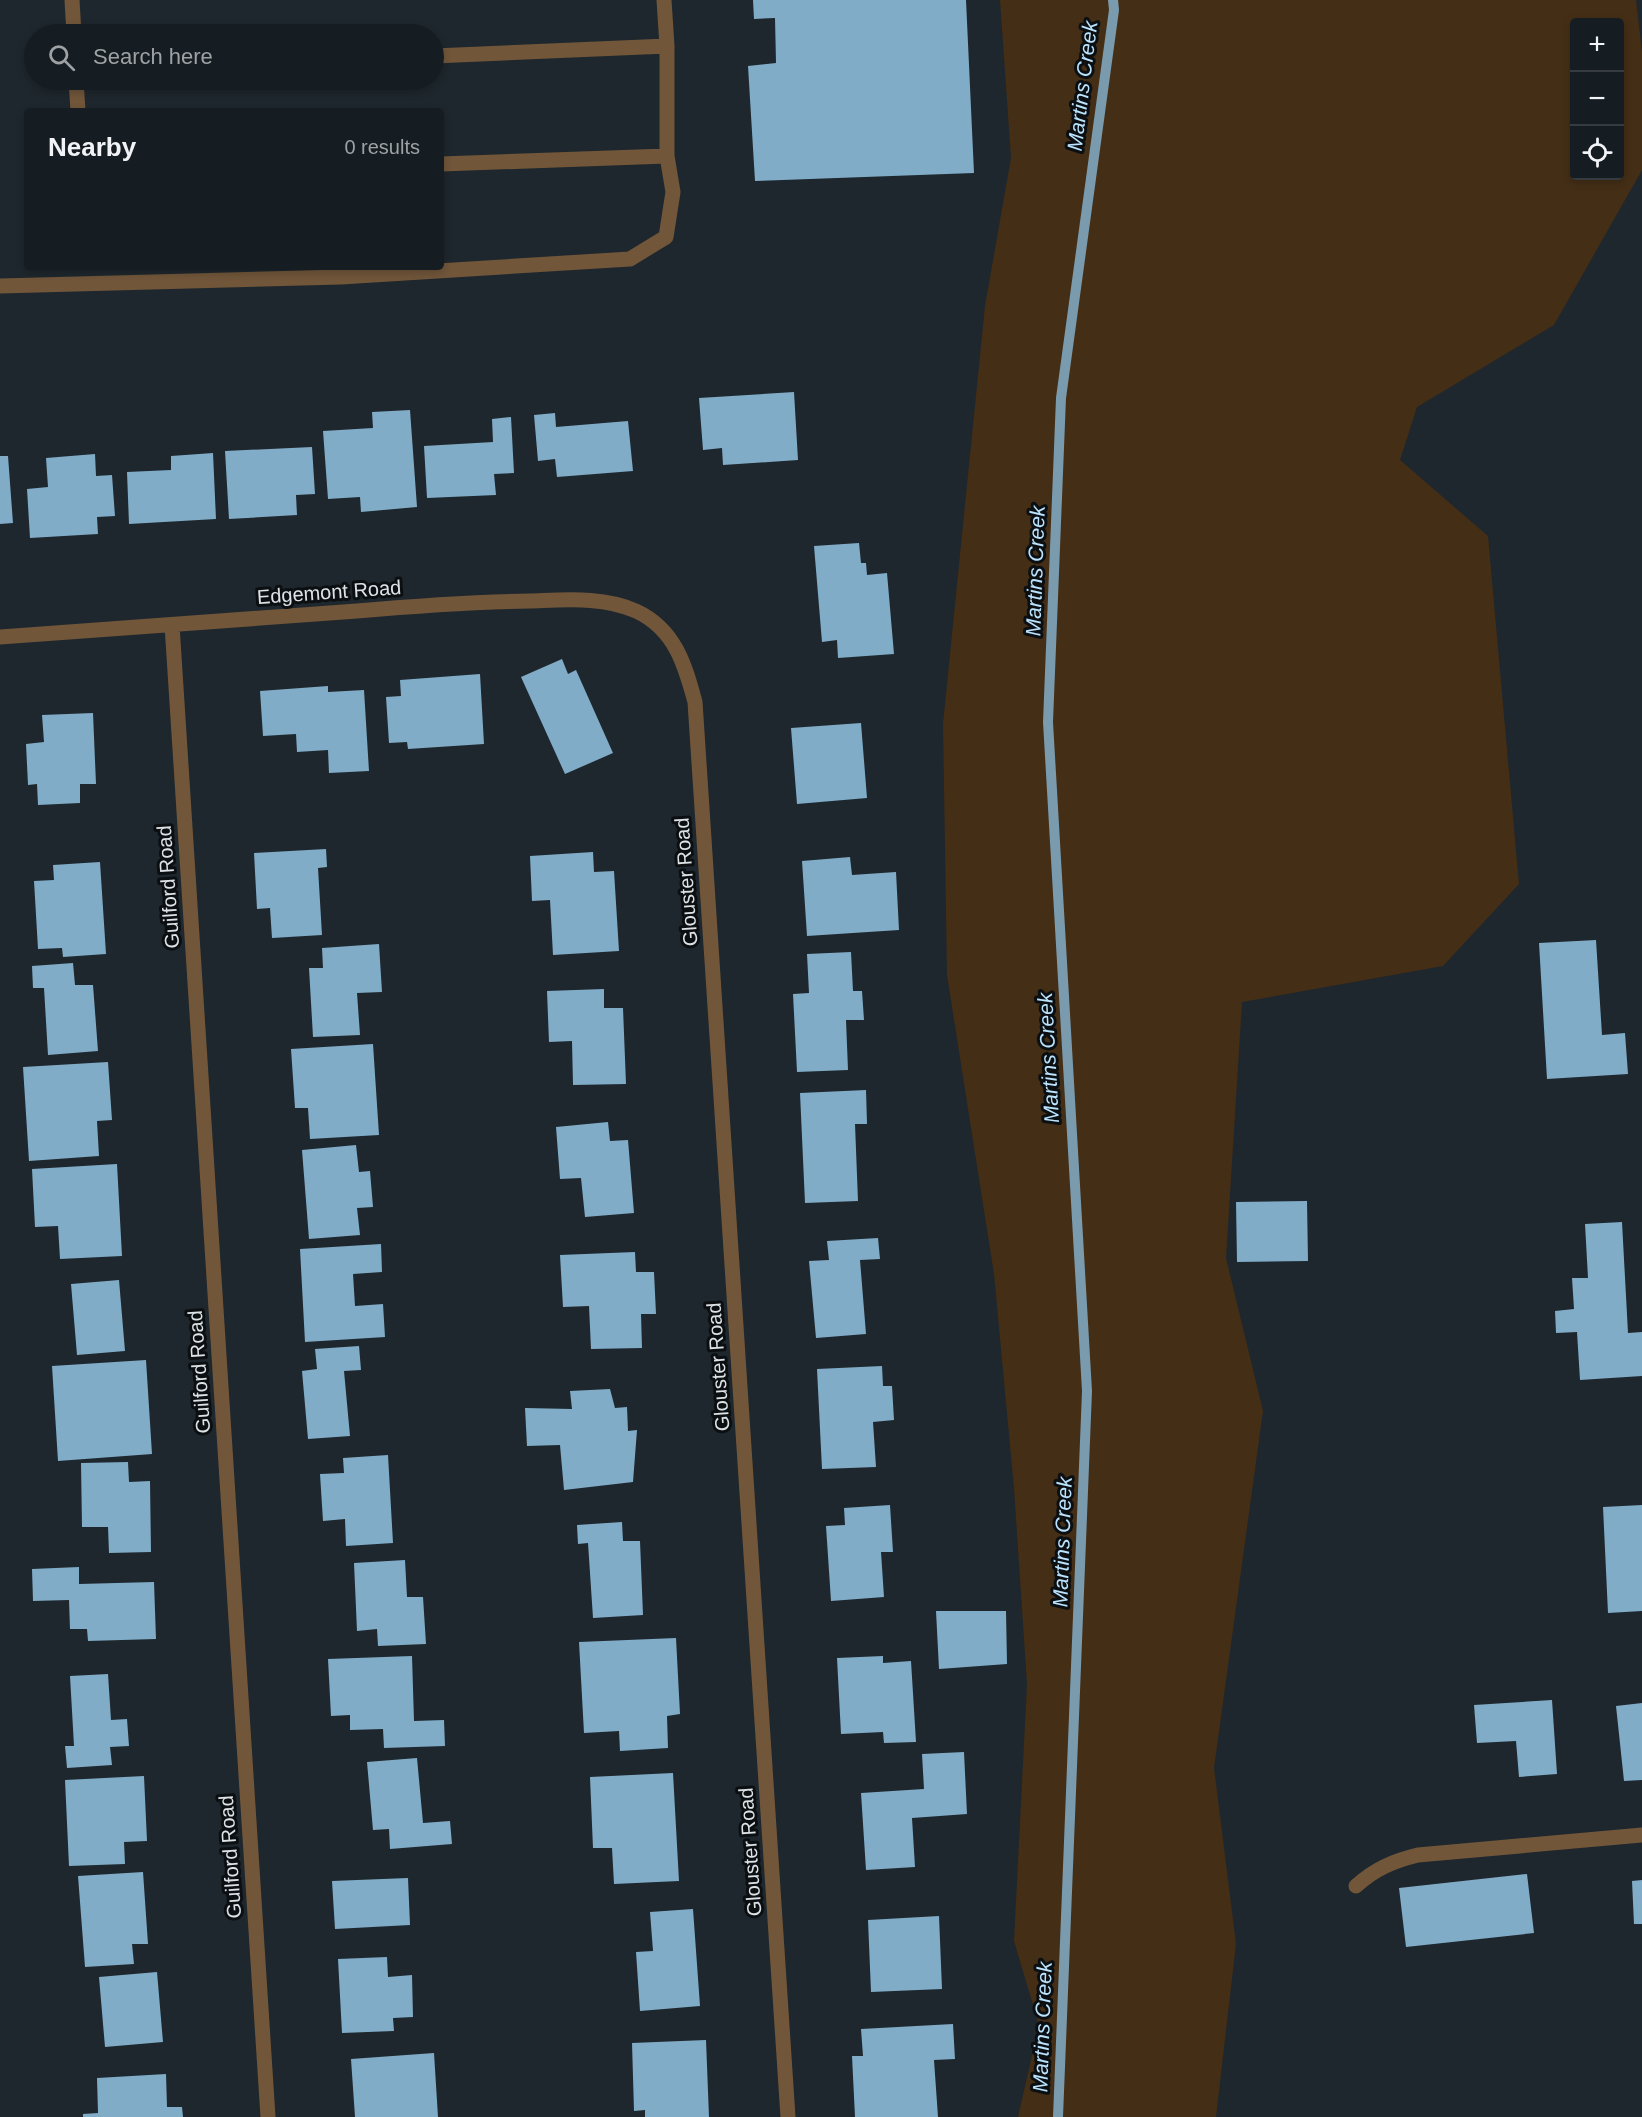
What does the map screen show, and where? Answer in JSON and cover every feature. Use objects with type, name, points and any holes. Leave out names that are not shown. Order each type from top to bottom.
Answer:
[{"type":"street","points":[[72,0],[73,24]]},
{"type":"street","points":[[0,286],[88,275],[341,277],[630,259],[666,237],[673,192],[667,156],[667,46],[664,0]]},
{"type":"street","points":[[444,56],[667,46]]},
{"type":"street","points":[[77,90],[78,108]]},
{"type":"street","points":[[444,164],[667,156]]},
{"type":"street","name":"Edgemont Road","points":[[0,637],[459,603],[575,600],[610,602],[637,611],[657,624]]},
{"type":"street","name":"Glouster Road","points":[[657,624],[673,640],[684,663],[695,702],[788,2117]]},
{"type":"street","name":"Guilford Road","points":[[172,625],[268,2117]]},
{"type":"street","points":[[1356,1886],[1371,1873],[1392,1861],[1418,1855],[1642,1835]]},
{"type":"shaded area","points":[[1000,0],[1636,0],[1642,52],[1642,170],[1554,325],[1417,407],[1400,460],[1488,536],[1519,884],[1443,966],[1242,1002],[1226,1258],[1263,1411],[1214,1768],[1236,1944],[1216,2117],[1018,2117],[1039,2025],[1014,1941],[1027,1684],[1014,1488],[994,1274],[947,975],[943,724],[985,306],[1011,158]]},
{"type":"building","points":[[753,0],[966,0],[974,173],[755,181],[748,66],[776,63],[775,18],[754,19]]},
{"type":"building","points":[[794,392],[798,460],[723,465],[722,448],[703,450],[699,398]]},
{"type":"building","points":[[410,410],[417,507],[361,512],[360,497],[328,499],[323,431],[373,428],[372,412]]},
{"type":"building","points":[[555,413],[556,427],[628,421],[633,471],[557,477],[555,459],[538,461],[534,415]]},
{"type":"building","points":[[511,417],[514,473],[494,474],[496,495],[427,498],[424,446],[493,442],[492,419]]},
{"type":"building","points":[[312,447],[315,494],[296,495],[297,515],[229,519],[225,451]]},
{"type":"building","points":[[213,453],[216,519],[129,524],[127,472],[171,470],[171,456]]},
{"type":"building","points":[[95,454],[96,476],[112,475],[115,516],[97,517],[98,534],[30,538],[27,489],[48,487],[46,458]]},
{"type":"building","points":[[0,456],[8,456],[13,523],[0,524]]},
{"type":"building","points":[[859,543],[861,563],[866,563],[867,575],[887,573],[894,654],[838,658],[837,640],[822,642],[814,546]]},
{"type":"building","points":[[562,659],[568,674],[576,670],[613,753],[565,774],[521,677]]},
{"type":"building","points":[[480,674],[484,744],[408,749],[407,742],[389,743],[386,697],[401,696],[400,680]]},
{"type":"building","points":[[328,686],[328,692],[364,690],[369,771],[329,773],[328,750],[297,752],[296,734],[263,736],[260,691]]},
{"type":"building","points":[[93,713],[96,784],[80,784],[80,803],[38,805],[37,784],[28,785],[26,744],[44,742],[42,715]]},
{"type":"building","points":[[861,723],[867,798],[797,804],[791,728]]},
{"type":"building","points":[[326,849],[327,867],[318,868],[322,935],[272,938],[270,908],[257,909],[254,853]]},
{"type":"building","points":[[593,852],[594,872],[614,871],[619,951],[553,955],[550,900],[532,901],[530,856]]},
{"type":"building","points":[[850,857],[852,875],[896,872],[899,930],[807,936],[802,861]]},
{"type":"building","points":[[100,862],[106,954],[63,957],[62,948],[38,949],[34,881],[54,880],[53,865]]},
{"type":"building","points":[[1596,940],[1602,1035],[1625,1033],[1628,1074],[1547,1079],[1539,943]]},
{"type":"building","points":[[379,944],[382,992],[357,993],[360,1035],[313,1037],[309,968],[323,968],[322,948]]},
{"type":"building","points":[[851,952],[853,991],[862,991],[864,1020],[846,1020],[848,1070],[797,1072],[793,994],[809,993],[807,954]]},
{"type":"building","points":[[73,963],[75,985],[93,985],[98,1051],[48,1055],[44,988],[33,988],[32,966]]},
{"type":"building","points":[[604,989],[604,1008],[623,1008],[626,1084],[573,1085],[572,1041],[549,1042],[547,991]]},
{"type":"building","points":[[373,1044],[379,1135],[310,1139],[308,1108],[295,1108],[291,1049]]},
{"type":"building","points":[[108,1062],[112,1120],[97,1121],[99,1156],[29,1161],[23,1067]]},
{"type":"building","points":[[866,1090],[867,1124],[855,1124],[858,1201],[805,1203],[800,1093]]},
{"type":"building","points":[[608,1122],[610,1141],[628,1140],[634,1213],[585,1217],[581,1178],[560,1179],[556,1127]]},
{"type":"building","points":[[356,1145],[359,1172],[370,1171],[373,1207],[357,1208],[360,1235],[309,1239],[302,1150]]},
{"type":"building","points":[[117,1164],[122,1256],[60,1259],[58,1226],[35,1227],[32,1169]]},
{"type":"building","points":[[1307,1201],[1308,1261],[1237,1262],[1236,1202]]},
{"type":"building","points":[[1622,1222],[1628,1333],[1642,1332],[1642,1376],[1580,1380],[1577,1332],[1556,1333],[1555,1311],[1574,1309],[1572,1278],[1588,1278],[1585,1224]]},
{"type":"building","points":[[878,1238],[880,1259],[860,1260],[866,1334],[816,1338],[809,1261],[829,1260],[827,1241]]},
{"type":"building","points":[[381,1244],[382,1272],[353,1274],[355,1306],[383,1304],[385,1337],[305,1342],[300,1249]]},
{"type":"building","points":[[635,1252],[636,1272],[654,1272],[656,1314],[641,1314],[642,1348],[591,1349],[589,1306],[563,1307],[560,1255]]},
{"type":"building","points":[[119,1280],[125,1351],[77,1355],[71,1284]]},
{"type":"building","points":[[359,1346],[361,1370],[344,1371],[350,1436],[308,1439],[302,1371],[317,1369],[315,1349]]},
{"type":"building","points":[[146,1360],[152,1454],[58,1461],[52,1366]]},
{"type":"building","points":[[882,1366],[883,1386],[892,1386],[894,1420],[873,1422],[876,1467],[822,1469],[817,1369]]},
{"type":"building","points":[[610,1389],[615,1408],[627,1407],[628,1431],[637,1430],[633,1482],[564,1490],[560,1445],[527,1446],[525,1408],[572,1409],[570,1391]]},
{"type":"building","points":[[388,1455],[393,1543],[346,1546],[345,1519],[323,1521],[320,1474],[344,1473],[343,1458]]},
{"type":"building","points":[[128,1462],[129,1482],[150,1481],[151,1552],[109,1553],[108,1527],[82,1527],[81,1463]]},
{"type":"building","points":[[890,1505],[893,1552],[881,1552],[884,1597],[831,1601],[826,1526],[845,1525],[844,1508]]},
{"type":"building","points":[[1642,1505],[1642,1611],[1608,1613],[1603,1507]]},
{"type":"building","points":[[622,1522],[623,1541],[640,1541],[643,1615],[593,1618],[588,1543],[578,1544],[577,1525]]},
{"type":"building","points":[[405,1560],[407,1597],[423,1597],[426,1644],[378,1646],[377,1629],[357,1631],[354,1563]]},
{"type":"building","points":[[79,1567],[79,1584],[154,1582],[156,1639],[88,1641],[87,1629],[70,1629],[69,1600],[33,1601],[32,1569]]},
{"type":"building","points":[[936,1611],[1006,1611],[1007,1664],[939,1669]]},
{"type":"building","points":[[676,1638],[680,1714],[667,1716],[668,1748],[620,1751],[619,1731],[584,1733],[579,1642]]},
{"type":"building","points":[[412,1656],[414,1721],[444,1720],[445,1746],[384,1748],[383,1729],[350,1730],[350,1715],[331,1716],[328,1659]]},
{"type":"building","points":[[883,1656],[883,1663],[911,1661],[916,1742],[884,1743],[883,1732],[841,1734],[837,1658]]},
{"type":"building","points":[[108,1674],[111,1720],[127,1719],[129,1746],[110,1747],[112,1765],[67,1768],[65,1746],[74,1746],[70,1676]]},
{"type":"building","points":[[1552,1700],[1557,1774],[1519,1777],[1516,1741],[1477,1743],[1474,1705]]},
{"type":"building","points":[[1642,1703],[1642,1780],[1624,1781],[1616,1706]]},
{"type":"building","points":[[964,1752],[967,1814],[912,1818],[915,1867],[866,1870],[861,1793],[924,1789],[922,1754]]},
{"type":"building","points":[[417,1758],[423,1823],[450,1821],[452,1844],[390,1849],[389,1829],[373,1830],[367,1762]]},
{"type":"building","points":[[673,1773],[679,1881],[614,1884],[612,1848],[593,1848],[590,1777]]},
{"type":"building","points":[[144,1776],[147,1841],[124,1842],[125,1864],[69,1866],[65,1780]]},
{"type":"building","points":[[143,1872],[148,1944],[132,1944],[134,1964],[85,1967],[78,1876]]},
{"type":"building","points":[[1527,1874],[1534,1933],[1406,1947],[1399,1888]]},
{"type":"building","points":[[408,1878],[410,1925],[335,1929],[332,1881]]},
{"type":"building","points":[[1642,1880],[1642,1924],[1634,1924],[1632,1881]]},
{"type":"building","points":[[693,1909],[700,2006],[640,2011],[636,1952],[653,1951],[650,1912]]},
{"type":"building","points":[[939,1916],[942,1989],[871,1992],[868,1920]]},
{"type":"building","points":[[387,1957],[388,1977],[412,1975],[413,2017],[393,2018],[394,2031],[342,2033],[338,1959]]},
{"type":"building","points":[[157,1972],[163,2042],[105,2047],[99,1977]]},
{"type":"building","points":[[953,2024],[955,2059],[934,2060],[938,2117],[855,2117],[852,2056],[863,2056],[861,2029]]},
{"type":"building","points":[[706,2040],[709,2117],[645,2117],[645,2110],[634,2111],[632,2043]]},
{"type":"building","points":[[434,2053],[438,2117],[355,2117],[351,2059]]},
{"type":"building","points":[[166,2074],[167,2107],[182,2107],[183,2117],[83,2117],[83,2114],[98,2113],[97,2078]]},
{"type":"waterway","name":"Martins Creek","points":[[1058,2117],[1087,1391],[1048,722],[1061,398],[1114,10],[1113,0]]}]
